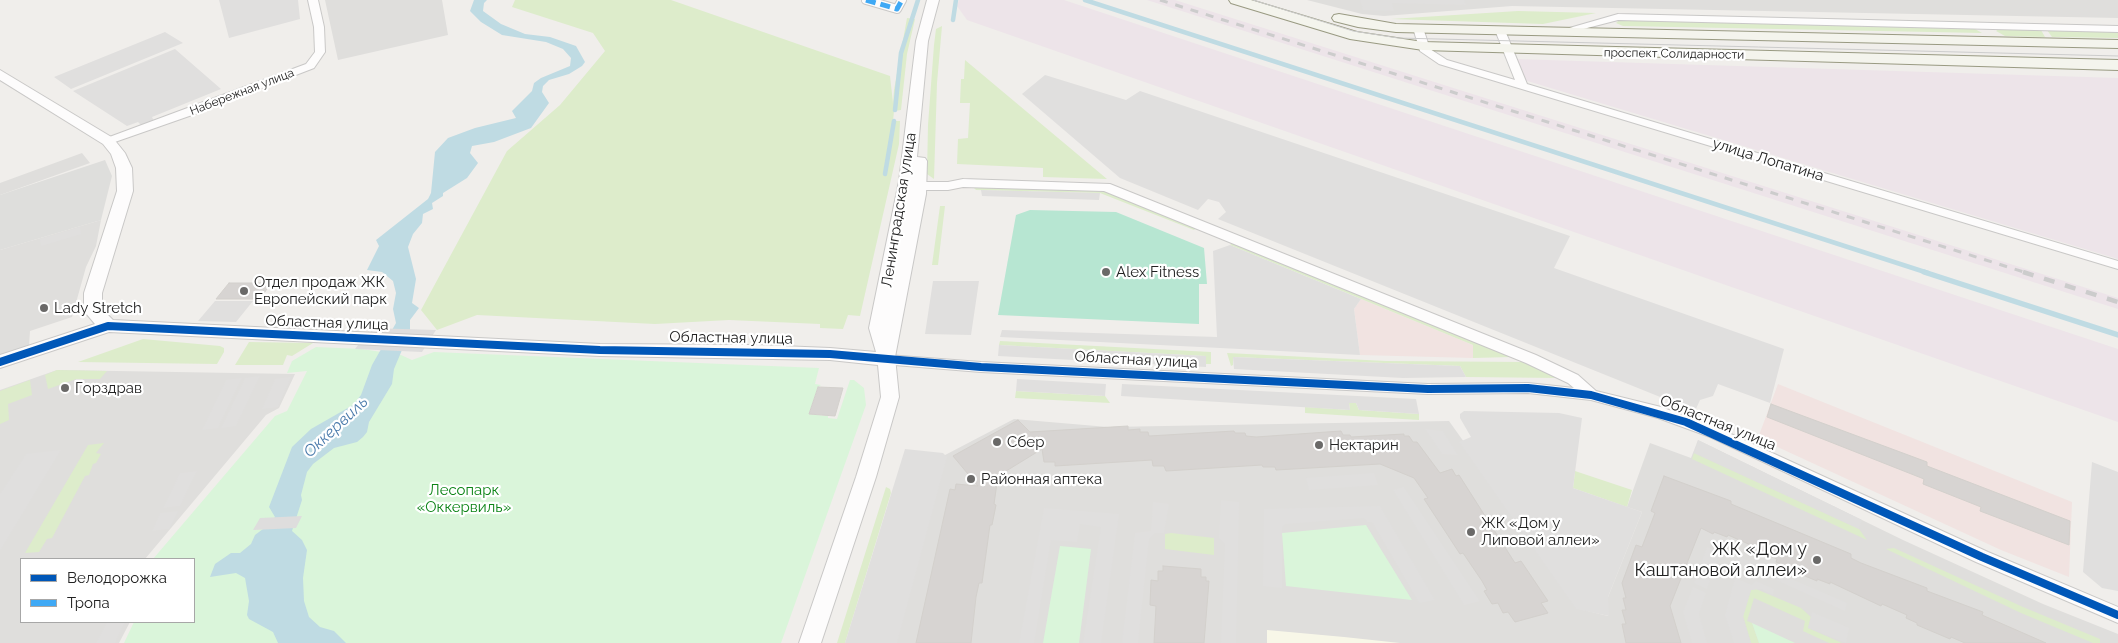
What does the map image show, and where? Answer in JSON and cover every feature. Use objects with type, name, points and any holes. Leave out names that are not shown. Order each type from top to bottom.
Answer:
[{"type":"main road","name":"проспект Солидарности","points":[[1236,0],[1355,36],[1423,46],[2118,65]]},
{"type":"main road","name":"проспект Солидарности","points":[[1281,0],[1358,23],[1418,28],[2118,44]]},
{"type":"street","name":"Набережная улица","points":[[108,141],[191,112],[310,66],[320,52],[319,27],[313,0]]},
{"type":"street","points":[[866,0],[897,9],[902,0]]},
{"type":"street","name":"Ленинградская улица","points":[[912,186],[922,41],[933,0]]},
{"type":"street","name":"Ленинградская улица","points":[[810,643],[866,477],[890,397],[887,360],[932,35],[943,0]]},
{"type":"street","points":[[1564,31],[1618,17],[2118,29]]},
{"type":"street","points":[[1982,25],[2000,41]]},
{"type":"street","points":[[1418,28],[1423,46]]},
{"type":"street","points":[[1500,30],[1522,86]]},
{"type":"street","name":"улица Лопатина","points":[[1423,46],[1431,57],[1443,62],[2118,265]]},
{"type":"street","points":[[0,74],[108,141],[118,153],[124,168],[125,191],[93,293],[93,311],[108,326]]},
{"type":"street","points":[[912,186],[948,186],[964,183],[1094,186],[1116,190],[1531,360],[1573,379],[1591,395]]},
{"type":"street","points":[[54,343],[82,322],[93,311]]},
{"type":"street","points":[[0,362],[108,326]]},
{"type":"street","points":[[0,373],[38,360],[108,326]]},
{"type":"street","name":"Областная улица","points":[[108,326],[600,350],[755,351],[830,354],[981,367],[1428,389],[1528,388],[1591,395],[1661,413],[1715,433],[1982,557],[2118,615]]},
{"type":"shaded area","points":[[219,0],[298,0],[300,19],[229,38]]},
{"type":"shaded area","points":[[325,0],[442,0],[448,35],[338,60]]},
{"type":"shaded area","points":[[959,0],[1064,0],[2118,349],[2118,422],[967,20],[957,6]]},
{"type":"shaded area","points":[[1147,0],[1175,0],[2118,298],[2118,309]]},
{"type":"shaded area","points":[[1307,0],[2118,0],[2118,18],[1512,6],[1384,16],[1362,14]]},
{"type":"shaded area","points":[[1360,0],[1464,0],[1466,5],[1392,3],[1394,11],[1363,10]]},
{"type":"shaded area","points":[[165,32],[183,43],[71,89],[54,77]]},
{"type":"shaded area","points":[[175,49],[221,89],[152,117],[154,121],[142,126],[138,122],[127,126],[73,91]]},
{"type":"shaded area","points":[[1515,59],[2118,78],[2118,259],[1524,80]]},
{"type":"shaded area","points":[[1045,75],[1126,100],[1140,91],[1570,236],[1554,268],[1784,349],[1770,403],[1718,384],[1713,396],[1700,400],[1695,411],[1218,219],[1226,212],[1219,202],[1208,199],[1198,210],[1120,178],[1022,94]]},
{"type":"shaded area","points":[[82,153],[90,163],[0,195],[0,183]]},
{"type":"shaded area","points":[[105,160],[112,176],[101,220],[0,250],[0,195]]},
{"type":"shaded area","points":[[981,190],[1100,193],[1099,200],[982,196]]},
{"type":"shaded area","points":[[101,220],[96,246],[86,267],[72,317],[30,331],[29,346],[0,356],[0,250]]},
{"type":"shaded area","points":[[80,227],[81,234],[41,246],[40,239]]},
{"type":"shaded area","points":[[1230,245],[1361,299],[1354,309],[1360,355],[1000,337],[1002,330],[1217,337],[1213,251]]},
{"type":"shaded area","points":[[933,281],[979,281],[971,335],[925,334]]},
{"type":"shaded area","points":[[1361,299],[1473,345],[1473,358],[1360,355],[1354,309]]},
{"type":"shaded area","points":[[215,301],[253,301],[236,322],[198,321]]},
{"type":"shaded area","points":[[999,345],[1206,356],[1206,367],[998,356]]},
{"type":"shaded area","points":[[1233,357],[1460,366],[1466,377],[1403,378],[1234,369]]},
{"type":"shaded area","points":[[57,370],[295,374],[279,408],[266,415],[146,558],[20,558],[20,623],[129,623],[119,643],[0,643],[0,390]]},
{"type":"shaded area","points":[[260,376],[236,426],[221,428],[245,378]]},
{"type":"shaded area","points":[[291,377],[278,407],[262,409],[275,379]]},
{"type":"shaded area","points":[[242,378],[218,428],[202,430],[226,380]]},
{"type":"shaded area","points":[[1017,379],[1106,384],[1105,396],[1016,391]]},
{"type":"shaded area","points":[[1122,384],[1416,399],[1419,414],[1359,410],[1356,403],[1349,403],[1350,410],[1121,396]]},
{"type":"shaded area","points":[[1778,384],[2072,502],[2069,577],[2001,550],[1758,438]]},
{"type":"shaded area","points":[[1464,411],[1559,413],[1582,418],[1573,488],[1642,512],[1608,597],[1609,616],[1576,609],[1459,442],[1471,437],[1460,418],[1460,414]]},
{"type":"shaded area","points":[[1014,419],[1108,427],[1449,421],[1584,610],[1608,616],[1608,597],[1642,512],[1627,507],[1650,443],[1691,458],[1698,440],[1903,540],[2043,604],[2118,634],[2118,643],[881,643],[926,465]]},
{"type":"shaded area","points":[[1425,429],[1443,431],[1458,455],[1442,454]]},
{"type":"shaded area","points":[[1698,440],[1862,520],[1859,529],[1694,453]]},
{"type":"shaded area","points":[[905,449],[943,453],[947,457],[897,643],[845,643]]},
{"type":"shaded area","points":[[61,450],[0,551],[0,494],[26,454]]},
{"type":"shaded area","points":[[2092,462],[2118,472],[2118,591],[2102,588],[2083,572]]},
{"type":"shaded area","points":[[197,471],[180,506],[163,508],[180,473]]},
{"type":"shaded area","points":[[1374,473],[1378,485],[1309,490],[1306,478]]},
{"type":"shaded area","points":[[1404,487],[1480,601],[1464,605],[1393,490]]},
{"type":"shaded area","points":[[1221,500],[1239,502],[1236,643],[1221,643],[1225,544],[1219,538]]},
{"type":"shaded area","points":[[1153,502],[1169,504],[1164,533],[1156,533],[1149,539],[1138,643],[1122,643],[1135,533],[1151,531]]},
{"type":"shaded area","points":[[1380,506],[1435,600],[1419,603],[1372,522],[1367,522],[1364,518],[1285,524],[1282,528],[1282,588],[1263,586],[1264,509]]},
{"type":"shaded area","points":[[1044,508],[1119,514],[1101,643],[1083,643],[1101,527],[1080,524],[1077,542],[1051,540],[1034,643],[1019,643]]},
{"type":"shaded area","points":[[178,511],[169,529],[152,531],[160,513]]},
{"type":"shaded area","points":[[1707,547],[1720,553],[1707,589],[1694,583]]},
{"type":"shaded area","points":[[1740,557],[1847,603],[1845,611],[1738,563]]},
{"type":"shaded area","points":[[1735,578],[1752,585],[1756,581],[1774,589],[1773,595],[1761,589],[1751,590],[1743,617],[1751,643],[1734,643],[1725,615]]},
{"type":"shaded area","points":[[1693,587],[1706,593],[1699,614],[1707,643],[1692,643],[1683,612]]},
{"type":"shaded area","points":[[1812,612],[1849,628],[1846,643],[1808,628]]},
{"type":"shaded area","points":[[106,623],[125,623],[115,643],[96,643]]},
{"type":"shaded area","points":[[1267,630],[1344,637],[1400,643],[1267,643]]},
{"type":"green space","points":[[515,0],[671,0],[890,76],[893,103],[907,18],[915,19],[907,54],[901,110],[894,111],[893,121],[900,121],[899,144],[860,316],[848,315],[843,329],[820,328],[820,324],[729,320],[655,324],[477,315],[437,330],[421,310],[507,151],[560,105],[605,51],[593,33],[512,7]]},
{"type":"green space","points":[[1518,11],[1596,13],[1543,24],[1391,19]]},
{"type":"green space","points":[[1619,20],[1975,29],[1982,33],[1623,26],[1616,23]]},
{"type":"green space","points":[[942,26],[937,83],[934,179],[927,174],[928,125],[936,29]]},
{"type":"green space","points":[[1999,29],[2041,30],[2045,37],[2005,36],[1996,31]]},
{"type":"green space","points":[[2047,30],[2118,32],[2118,38],[2052,37]]},
{"type":"green space","points":[[965,60],[1107,179],[1043,177],[1043,168],[957,164],[958,139],[968,138],[970,103],[960,103],[961,79],[964,79]]},
{"type":"green space","points":[[974,188],[1100,189],[1197,227],[1194,230],[1100,193],[976,190]]},
{"type":"green space","points":[[940,206],[945,206],[938,265],[932,265]]},
{"type":"green space","name":"Alex Fitness","points":[[1030,210],[1116,212],[1204,248],[1207,284],[1199,284],[1199,324],[998,315],[1016,215]]},
{"type":"green space","points":[[1233,242],[1512,357],[1473,358],[1473,345],[1230,245]]},
{"type":"green space","points":[[143,339],[220,346],[224,348],[224,352],[217,364],[78,362]]},
{"type":"green space","points":[[1000,341],[1211,352],[1211,364],[1206,364],[1205,356],[999,345]]},
{"type":"green space","points":[[249,342],[313,343],[292,356],[287,355],[283,365],[235,365]]},
{"type":"green space","name":"Лесопарк «Оккервиль»","points":[[316,347],[362,349],[401,355],[412,360],[434,352],[819,368],[815,384],[821,385],[818,387],[809,414],[837,419],[850,380],[854,380],[864,388],[866,405],[781,643],[124,643],[134,623],[195,623],[195,558],[154,558],[275,416],[287,411],[307,371],[287,373],[292,361]]},
{"type":"green space","points":[[1227,353],[1386,361],[1525,362],[1560,378],[1466,377],[1460,366],[1233,357],[1233,365],[1231,366]]},
{"type":"green space","points":[[57,370],[107,371],[100,379],[76,379],[48,389],[45,375]]},
{"type":"green space","points":[[30,380],[32,395],[8,404],[9,420],[0,424],[0,391]]},
{"type":"green space","points":[[1016,391],[1105,396],[1110,403],[1015,398]]},
{"type":"green space","points":[[1349,403],[1356,403],[1359,410],[1419,414],[1419,420],[1305,413],[1305,407],[1350,410]]},
{"type":"green space","points":[[104,443],[96,453],[101,454],[96,463],[93,464],[89,475],[85,476],[52,538],[47,539],[39,552],[25,553],[88,445]]},
{"type":"green space","points":[[1694,453],[1859,529],[1867,540],[1692,459]]},
{"type":"green space","points":[[1575,471],[1632,490],[1627,507],[1573,488]]},
{"type":"green space","points":[[886,487],[890,489],[891,493],[845,643],[837,643]]},
{"type":"green space","points":[[1366,525],[1412,600],[1286,586],[1282,533]]},
{"type":"green space","points":[[1165,534],[1214,538],[1214,555],[1165,549]]},
{"type":"green space","points":[[1060,546],[1091,549],[1079,643],[1043,643]]},
{"type":"green space","points":[[1894,548],[2023,607],[2100,639],[2100,643],[2093,643],[2021,613],[1886,549]]},
{"type":"green space","points":[[1756,589],[1801,608],[1811,617],[1808,628],[1842,643],[1829,643],[1803,631],[1805,621],[1754,598],[1747,621],[1752,623],[1759,643],[1751,643],[1743,616],[1751,590]]},
{"type":"green space","points":[[1752,623],[1795,643],[1759,643]]},
{"type":"water","name":"Оккервиль","points":[[474,0],[487,0],[484,3],[483,11],[501,24],[525,34],[550,37],[576,46],[585,62],[569,74],[549,80],[543,86],[542,92],[549,103],[531,128],[494,142],[472,146],[470,153],[478,163],[467,178],[443,193],[443,196],[432,203],[433,209],[423,214],[422,223],[413,234],[408,247],[416,279],[412,303],[419,308],[410,320],[410,331],[394,369],[392,384],[369,422],[367,432],[363,437],[357,442],[334,448],[313,464],[307,472],[301,495],[302,500],[292,531],[302,540],[307,550],[303,578],[304,601],[309,617],[320,627],[334,631],[346,643],[278,643],[273,632],[249,619],[247,615],[249,601],[245,578],[236,573],[210,577],[215,564],[231,553],[240,553],[251,544],[255,535],[271,523],[275,517],[269,507],[292,447],[311,429],[353,405],[361,395],[372,365],[396,323],[393,309],[396,293],[393,281],[382,272],[367,270],[379,246],[376,240],[428,199],[431,193],[435,152],[448,138],[475,128],[516,118],[512,111],[532,91],[534,83],[541,78],[570,66],[571,58],[563,49],[546,42],[502,35],[481,22],[470,11]]},
{"type":"pier","points":[[371,328],[436,330],[422,352],[355,349]]},
{"type":"pier","points":[[302,516],[296,528],[253,530],[260,518]]},
{"type":"building","name":"Отдел продаж ЖК Европейский парк","points":[[229,283],[271,283],[260,299],[216,299]]},
{"type":"building","points":[[818,387],[843,388],[835,416],[809,414]]},
{"type":"building","points":[[1771,404],[1927,462],[1927,466],[2070,521],[2069,545],[1980,511],[1981,507],[1923,484],[1924,479],[1767,417]]},
{"type":"building","name":"ЖК «Дом у Липовой аллеи»","points":[[1018,420],[1030,432],[1128,426],[1128,430],[1140,429],[1140,432],[1148,432],[1149,436],[1234,431],[1235,433],[1245,433],[1246,436],[1256,437],[1341,431],[1343,435],[1350,435],[1351,437],[1404,434],[1404,436],[1409,436],[1413,442],[1417,442],[1440,473],[1452,469],[1456,476],[1459,475],[1515,563],[1521,561],[1548,601],[1541,603],[1548,613],[1515,622],[1508,612],[1503,613],[1498,603],[1492,604],[1484,591],[1487,590],[1482,581],[1463,553],[1460,554],[1424,499],[1428,498],[1414,478],[1380,464],[1276,470],[1275,467],[1263,467],[1262,465],[1166,471],[1164,466],[1153,466],[1152,460],[1055,466],[1055,462],[1044,462],[1042,449],[998,476],[994,504],[996,505],[992,525],[990,525],[982,583],[979,583],[976,597],[971,643],[916,643],[950,489],[955,490],[956,484],[978,486],[953,456]]},
{"type":"building","name":"ЖК «Дом у Каштановой аллеи»","points":[[1664,476],[1731,501],[1731,504],[1851,554],[1851,558],[1861,563],[1983,612],[1982,615],[2046,643],[1965,643],[1951,637],[1950,639],[1917,625],[1917,623],[1906,618],[1907,615],[1882,604],[1881,606],[1830,582],[1830,584],[1817,579],[1817,581],[1786,568],[1786,566],[1776,562],[1777,559],[1753,549],[1753,546],[1728,535],[1727,537],[1714,532],[1713,534],[1701,528],[1670,606],[1681,643],[1626,643],[1622,624],[1626,624],[1622,610],[1626,610],[1623,598],[1626,598],[1622,583],[1636,545],[1642,547],[1655,513],[1651,511]]},
{"type":"building","points":[[1163,566],[1201,569],[1201,577],[1206,577],[1206,581],[1209,581],[1204,643],[1154,643],[1156,606],[1150,605],[1151,580],[1158,581],[1158,571],[1163,571]]},
{"type":"waterway","points":[[895,110],[901,53],[918,0]]},
{"type":"waterway","points":[[953,20],[956,0]]},
{"type":"waterway","points":[[1085,0],[1928,273]]},
{"type":"waterway","points":[[885,174],[894,121]]},
{"type":"waterway","points":[[1924,272],[2118,335]]},
{"type":"tram line","points":[[1253,0],[1353,31],[1398,38],[2118,56]]},
{"type":"railway","points":[[1160,0],[2027,273]]},
{"type":"railway","points":[[2023,272],[2118,302]]},
{"type":"marked path","points":[[866,0],[897,9],[902,0]]},
{"type":"cycle path","points":[[0,362],[108,326],[600,350],[755,351],[830,354],[981,367],[1428,389],[1528,388],[1591,395],[1686,422],[1982,557],[2118,615]]},
{"type":"place","name":"Alex Fitness","points":[[1106,272]]},
{"type":"place","name":"Отдел продаж ЖК Европейский парк","points":[[244,291]]},
{"type":"place","name":"Lady Stretch","points":[[44,308]]},
{"type":"place","name":"Горздрав","points":[[65,388]]},
{"type":"place","name":"Сбер","points":[[997,442]]},
{"type":"place","name":"Нектарин","points":[[1319,445]]},
{"type":"place","name":"Районная аптека","points":[[971,479]]},
{"type":"place","name":"ЖК «Дом у Липовой аллеи»","points":[[1471,532]]},
{"type":"place","name":"ЖК «Дом у Каштановой аллеи»","points":[[1817,560]]}]
